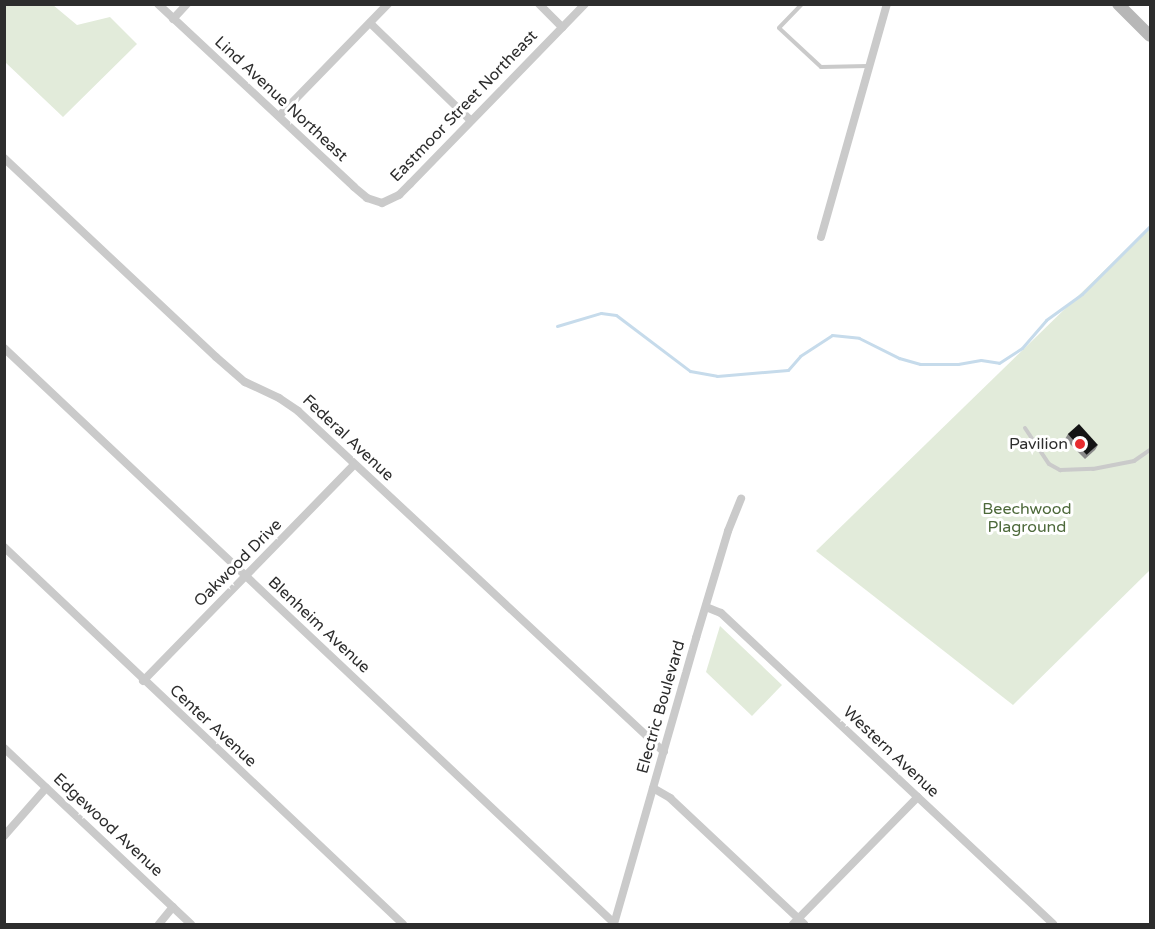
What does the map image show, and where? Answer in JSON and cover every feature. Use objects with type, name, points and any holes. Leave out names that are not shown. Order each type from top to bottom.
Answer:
[{"type":"street","name":"Lind Avenue Northeast","points":[[158,4],[367,198],[376,202],[389,202]]},
{"type":"street","points":[[173,19],[187,4]]},
{"type":"street","points":[[279,116],[388,4]]},
{"type":"street","points":[[538,4],[562,27]]},
{"type":"street","name":"Eastmoor Street Northeast","points":[[389,202],[410,184],[585,4]]},
{"type":"street","points":[[821,237],[886,4]]},
{"type":"street","points":[[1118,4],[1150,36]]},
{"type":"street","points":[[370,23],[470,120]]},
{"type":"street","name":"Federal Avenue","points":[[4,158],[245,382],[279,398],[298,411],[664,752]]},
{"type":"street","name":"Blenheim Avenue","points":[[4,348],[614,924]]},
{"type":"street","name":"Oakwood Drive","points":[[143,681],[354,465]]},
{"type":"street","name":"Electric Boulevard","points":[[614,924],[728,531],[741,498]]},
{"type":"street","name":"Center Avenue","points":[[4,547],[143,681],[403,924]]},
{"type":"street","name":"Western Avenue","points":[[706,607],[721,613],[1053,924]]},
{"type":"street","name":"Edgewood Avenue","points":[[4,748],[191,924]]},
{"type":"street","points":[[4,836],[46,788]]},
{"type":"street","points":[[653,788],[670,798],[799,923],[918,797]]},
{"type":"street","points":[[159,924],[173,908]]},
{"type":"lane","points":[[802,4],[779,28],[821,67],[829,69],[869,66]]},
{"type":"lane","points":[[1025,428],[1049,464],[1060,470],[1093,470],[1134,461],[1150,450]]},
{"type":"green space","points":[[4,5],[53,5],[77,25],[110,17],[137,44],[63,117],[5,62]]},
{"type":"green space","name":"Beechwood Plaground","points":[[1150,226],[1150,570],[1013,705],[816,551]]},
{"type":"green space","points":[[720,626],[782,685],[752,716],[706,672]]},
{"type":"building","points":[[1079,424],[1098,445],[1087,455],[1068,434]]},
{"type":"waterway","points":[[557,326],[601,313],[616,315],[690,371],[717,376],[788,370],[800,356],[832,335],[859,338],[899,358],[920,364],[958,364],[981,360],[999,363],[1022,348],[1046,320],[1082,294],[1150,226]]},
{"type":"place","name":"Pavilion","points":[[1080,444]]}]
